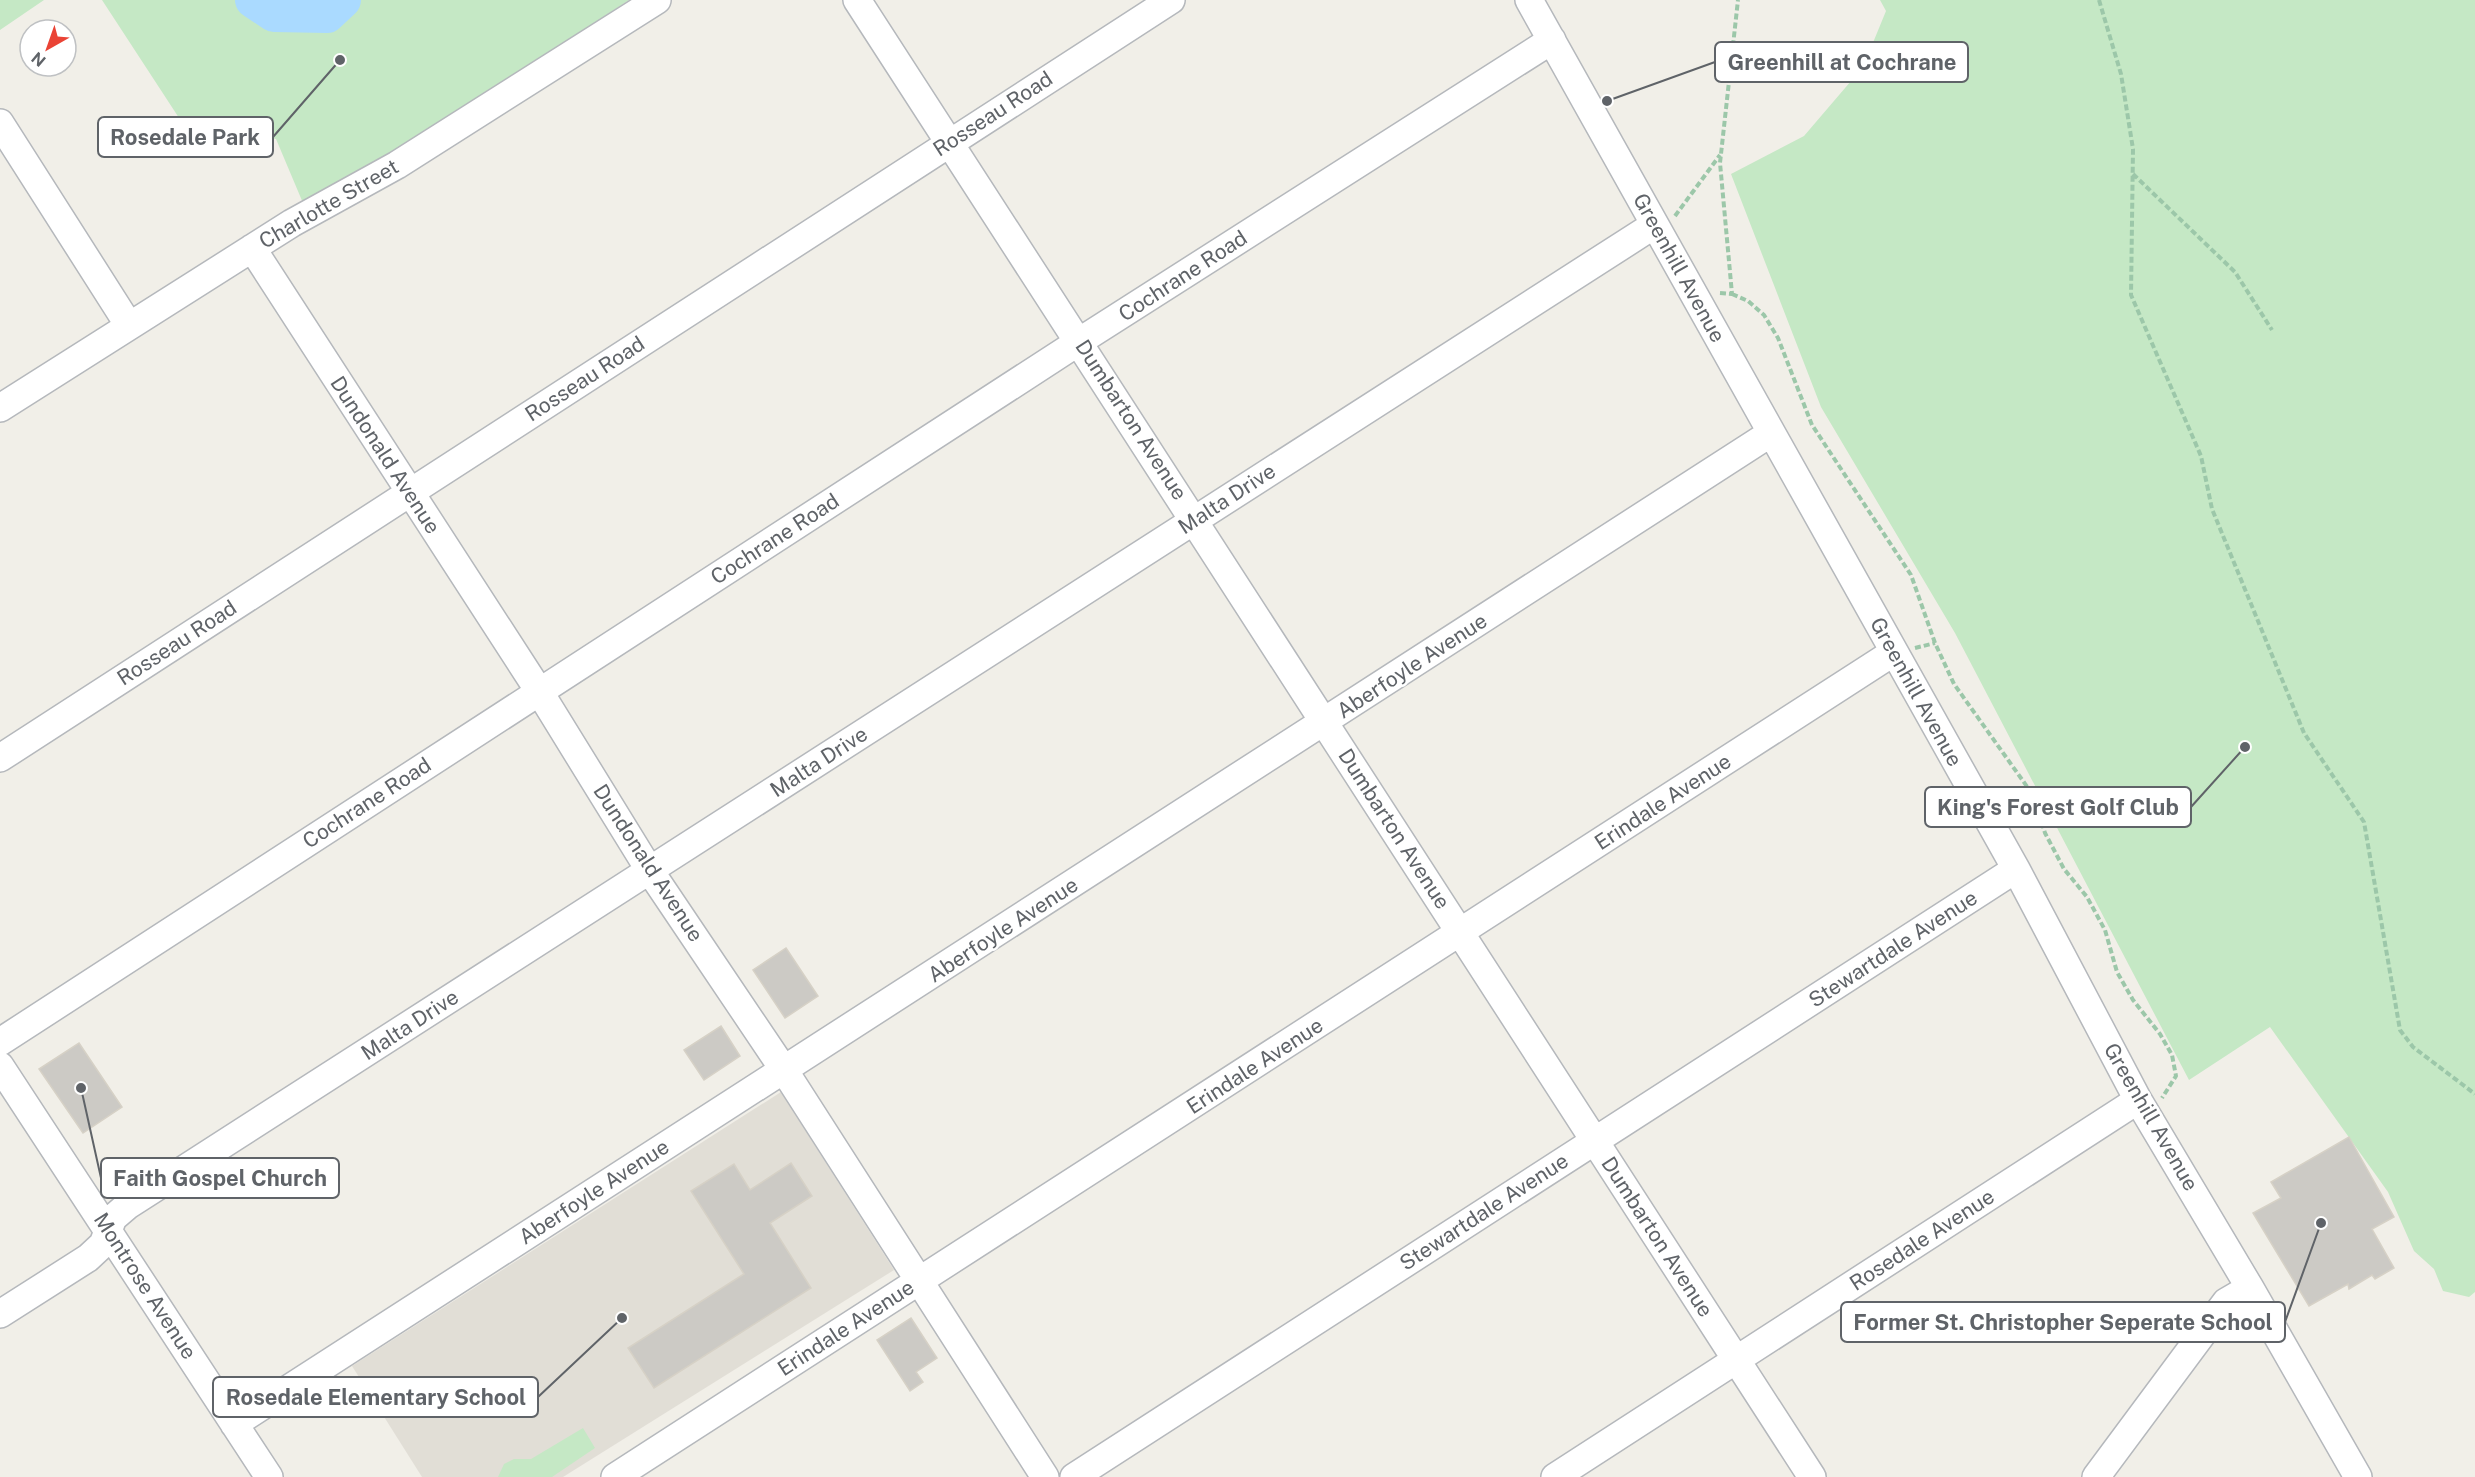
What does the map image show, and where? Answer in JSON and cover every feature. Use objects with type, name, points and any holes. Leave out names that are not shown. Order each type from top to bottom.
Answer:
[{"type":"street","name":"Charlotte Street","points":[[0,408],[128,324],[292,223],[397,165],[657,0]]},
{"type":"street","name":"Dumbarton Avenue","points":[[857,0],[1080,341],[1812,1477]]},
{"type":"street","name":"Rosseau Road","points":[[0,758],[1171,0]]},
{"type":"street","name":"Greenhill Avenue","points":[[1529,0],[1551,40],[1663,222],[1771,434],[2016,869],[2150,1099],[2250,1287],[2358,1477]]},
{"type":"street","name":"Cochrane Road","points":[[0,1042],[1080,341],[1551,40]]},
{"type":"street","points":[[0,123],[128,324]]},
{"type":"street","name":"Malta Drive","points":[[0,1314],[88,1258],[103,1244],[110,1232],[113,1218],[127,1206],[1195,519],[1663,222]]},
{"type":"street","name":"Dundonald Avenue","points":[[252,248],[539,691],[650,871],[784,1070],[1046,1477]]},
{"type":"street","name":"Aberfoyle Avenue","points":[[234,1424],[1771,434]]},
{"type":"street","name":"Erindale Avenue","points":[[615,1477],[1894,652]]},
{"type":"street","name":"Stewartdale Avenue","points":[[1074,1477],[2016,869]]},
{"type":"street","name":"Montrose Avenue","points":[[0,1066],[269,1477]]},
{"type":"street","name":"Rosedale Avenue","points":[[1555,1477],[1737,1359],[2150,1099]]},
{"type":"street","points":[[2096,1477],[2226,1302],[2250,1287]]},
{"type":"path","points":[[1732,294],[1722,153],[1738,0]]},
{"type":"path","points":[[2099,0],[2121,74],[2133,149],[2131,295],[2201,456],[2212,509],[2304,733],[2364,822],[2400,1030],[2413,1047],[2475,1094]]},
{"type":"path","points":[[1663,222],[1722,153]]},
{"type":"path","points":[[2132,174],[2235,273],[2272,330]]},
{"type":"path","points":[[1713,293],[1732,294],[1748,301],[1764,315],[1778,338],[1812,425],[1911,575],[1935,644],[1954,684],[2033,795],[2045,833],[2064,869],[2087,897],[2105,930],[2117,972],[2133,1000],[2160,1034],[2172,1055],[2176,1076],[2150,1099]]},
{"type":"shaded area","points":[[781,1092],[894,1270],[563,1477],[422,1477],[352,1366]]},
{"type":"green space","points":[[0,0],[44,0],[0,30]]},
{"type":"green space","points":[[102,0],[629,0],[378,166],[303,203],[276,139],[181,121]]},
{"type":"green space","points":[[1880,0],[2475,0],[2475,1292],[2469,1297],[2443,1291],[2434,1269],[2414,1251],[2388,1192],[2270,1027],[2189,1080],[1955,633],[1821,407],[1731,174],[1804,136],[1863,67],[1886,11]]},
{"type":"green space","points":[[583,1428],[595,1448],[552,1477],[498,1477],[504,1464],[514,1459],[531,1459]]},
{"type":"building","points":[[786,948],[818,996],[785,1018],[753,970]]},
{"type":"building","points":[[721,1026],[740,1056],[704,1080],[684,1050]]},
{"type":"building","points":[[79,1043],[122,1107],[83,1133],[39,1069]]},
{"type":"building","points":[[2349,1137],[2394,1217],[2372,1229],[2394,1268],[2375,1279],[2372,1275],[2349,1289],[2348,1284],[2309,1306],[2253,1213],[2281,1198],[2271,1182]]},
{"type":"building","points":[[791,1163],[812,1196],[770,1223],[811,1288],[654,1388],[628,1348],[744,1274],[691,1191],[734,1164],[750,1190]]},
{"type":"building","points":[[911,1318],[937,1358],[916,1372],[923,1382],[910,1391],[877,1340]]},
{"type":"waterway","points":[[253,0],[274,14],[327,15],[343,0]]},
{"type":"place","name":"Rosedale Park","points":[[340,60]]},
{"type":"place","name":"Greenhill at Cochrane","points":[[1607,101]]},
{"type":"place","name":"King's Forest Golf Club","points":[[2245,747]]},
{"type":"place","name":"Faith Gospel Church","points":[[81,1088]]},
{"type":"place","name":"Former St. Christopher Seperate School","points":[[2321,1223]]},
{"type":"place","name":"Rosedale Elementary School","points":[[622,1318]]}]
